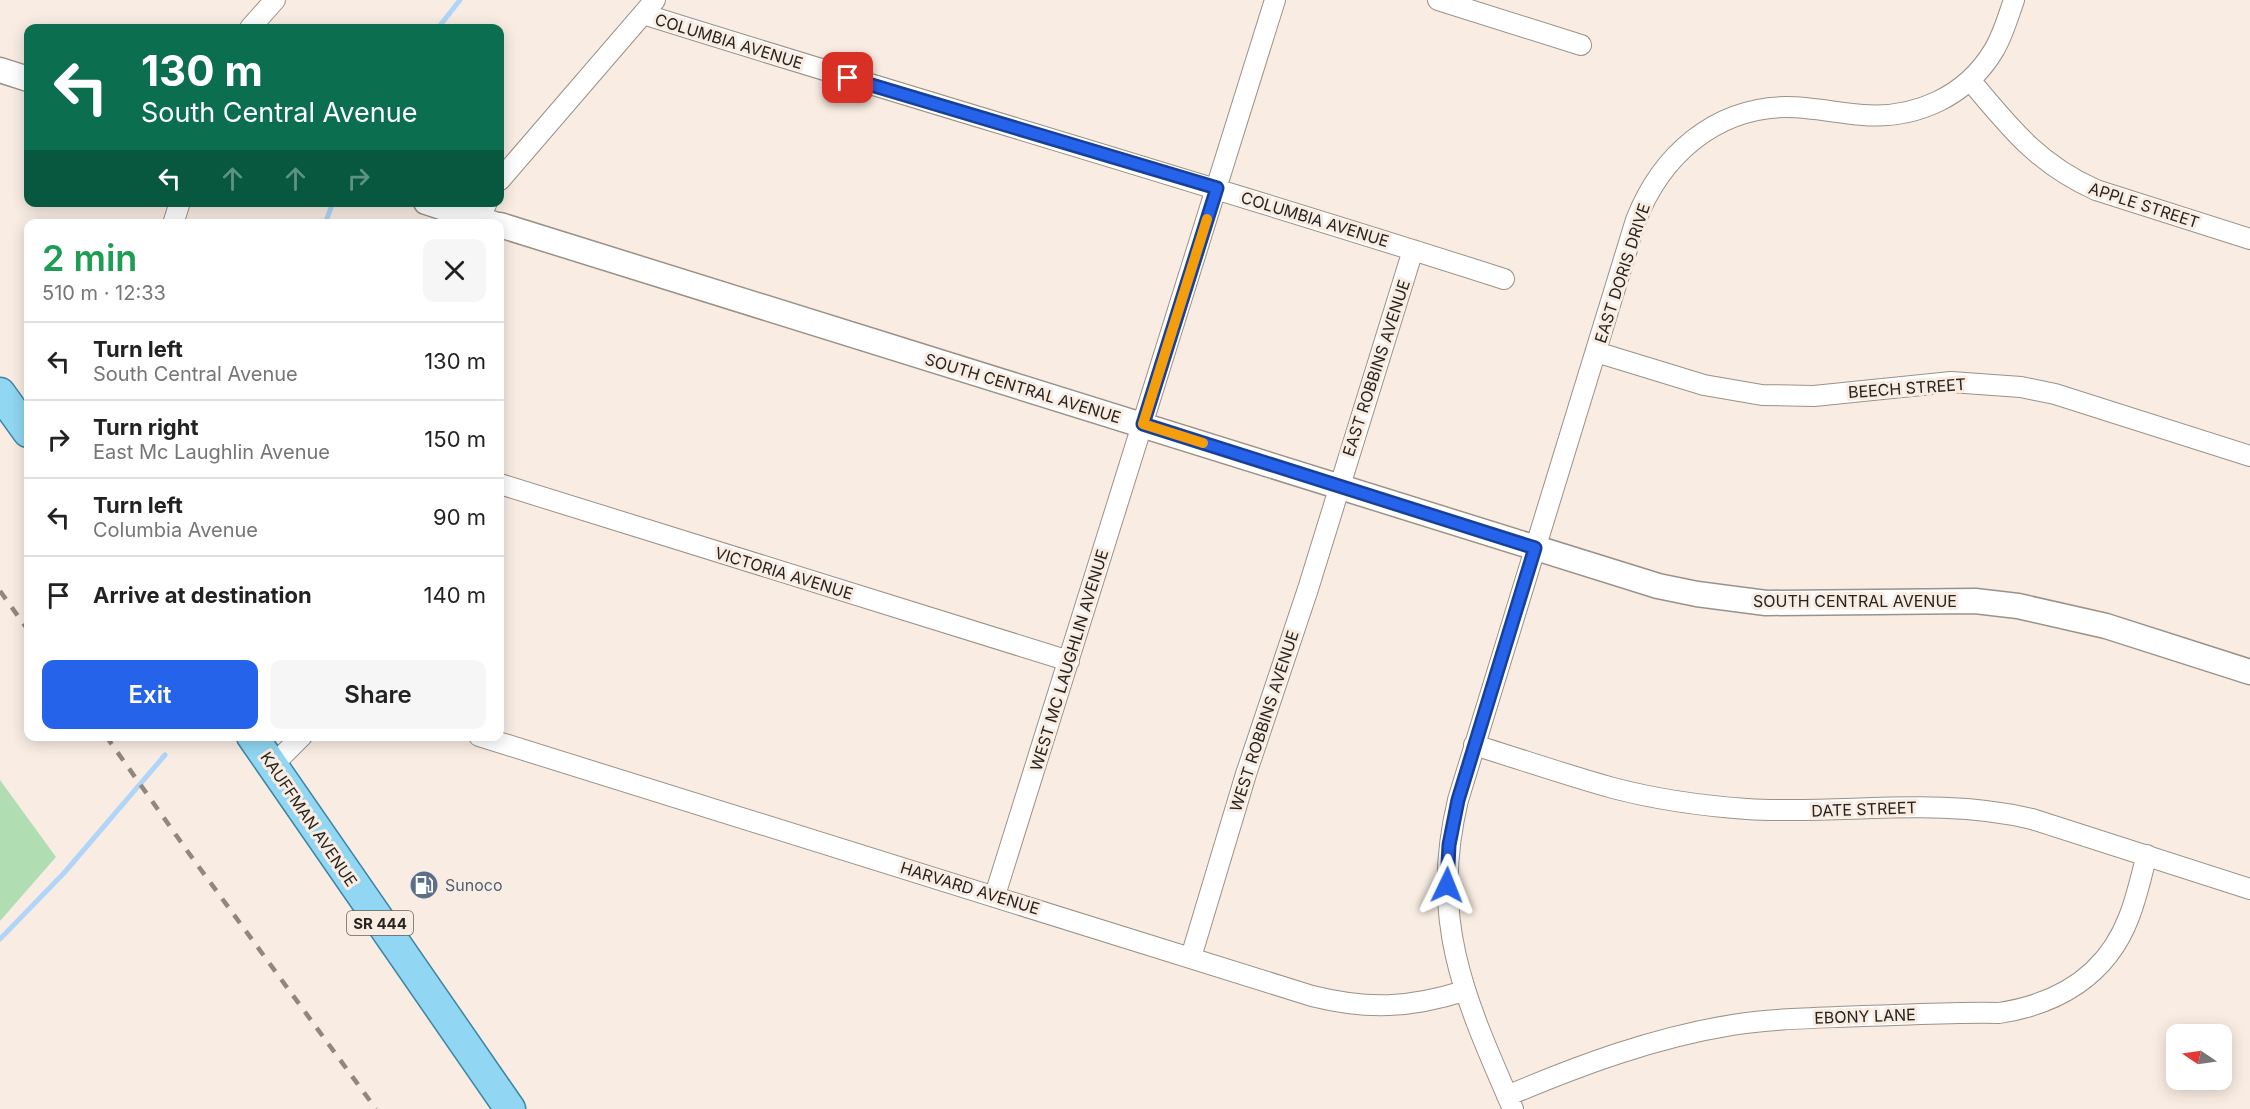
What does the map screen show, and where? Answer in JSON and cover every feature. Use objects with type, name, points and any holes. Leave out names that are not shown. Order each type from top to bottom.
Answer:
[{"type":"main road","points":[[0,393],[24,426]]},
{"type":"main road","name":"KAUFFMAN AVENUE","points":[[256,741],[460,1040],[510,1109]]},
{"type":"street","points":[[254,24],[275,0]]},
{"type":"street","name":"WEST MC LAUGHLIN AVENUE","points":[[995,896],[1275,0]]},
{"type":"street","points":[[1438,0],[1581,45]]},
{"type":"street","name":"EAST DORIS DRIVE","points":[[1510,1102],[1464,991],[1450,931],[1447,870],[1453,821],[1474,745],[1644,199],[1667,164],[1696,137],[1733,117],[1772,108],[1811,108],[1862,115],[1890,115],[1906,113],[1939,102],[1970,80],[1994,51],[2014,0]]},
{"type":"street","points":[[504,175],[649,7]]},
{"type":"street","name":"COLUMBIA AVENUE","points":[[649,7],[916,100],[1217,188],[1504,279]]},
{"type":"street","points":[[0,70],[24,77]]},
{"type":"street","name":"APPLE STREET","points":[[1970,80],[2013,132],[2032,151],[2078,182],[2096,190],[2250,239]]},
{"type":"street","name":"SOUTH CENTRAL AVENUE","points":[[444,207],[487,219]]},
{"type":"street","name":"SOUTH CENTRAL AVENUE","points":[[504,224],[1658,585],[1736,600],[1800,604],[1975,601],[2028,608],[2106,626],[2250,672]]},
{"type":"street","name":"EAST ROBBINS AVENUE","points":[[1338,486],[1413,250]]},
{"type":"street","name":"BEECH STREET","points":[[1596,352],[1704,385],[1761,395],[1814,396],[1951,382],[2021,387],[2055,394],[2250,456]]},
{"type":"street","name":"VICTORIA AVENUE","points":[[504,485],[1069,661]]},
{"type":"street","name":"WEST ROBBINS AVENUE","points":[[1191,957],[1246,774],[1308,589],[1338,486]]},
{"type":"street","points":[[273,765],[297,741]]},
{"type":"street","name":"HARVARD AVENUE","points":[[495,741],[1312,996],[1365,1005],[1397,1006],[1430,1002],[1464,991]]},
{"type":"street","name":"DATE STREET","points":[[1474,745],[1614,788],[1705,805],[1791,810],[1934,806],[1981,809],[2032,819],[2250,889]]},
{"type":"street","name":"EBONY LANE","points":[[1510,1102],[1566,1071],[1618,1052],[1731,1025],[1773,1019],[1999,1013],[2043,1003],[2081,982],[2105,959],[2130,916],[2147,855]]},
{"type":"green space","points":[[0,780],[56,857],[0,921]]},
{"type":"waterway","points":[[441,24],[460,0]]},
{"type":"waterway","points":[[327,219],[331,207]]},
{"type":"waterway","points":[[0,939],[64,873],[165,755]]},
{"type":"railway","points":[[0,591],[24,624]]},
{"type":"railway","points":[[110,741],[376,1109]]},
{"type":"slow traffic","points":[[1203,443],[1143,424],[1207,219]]},
{"type":"place","name":"Sunoco","points":[[424,885]]},
{"type":"route","points":[[848,78],[1217,188],[1143,424],[1535,548],[1458,800],[1449,845],[1447,885]]}]
